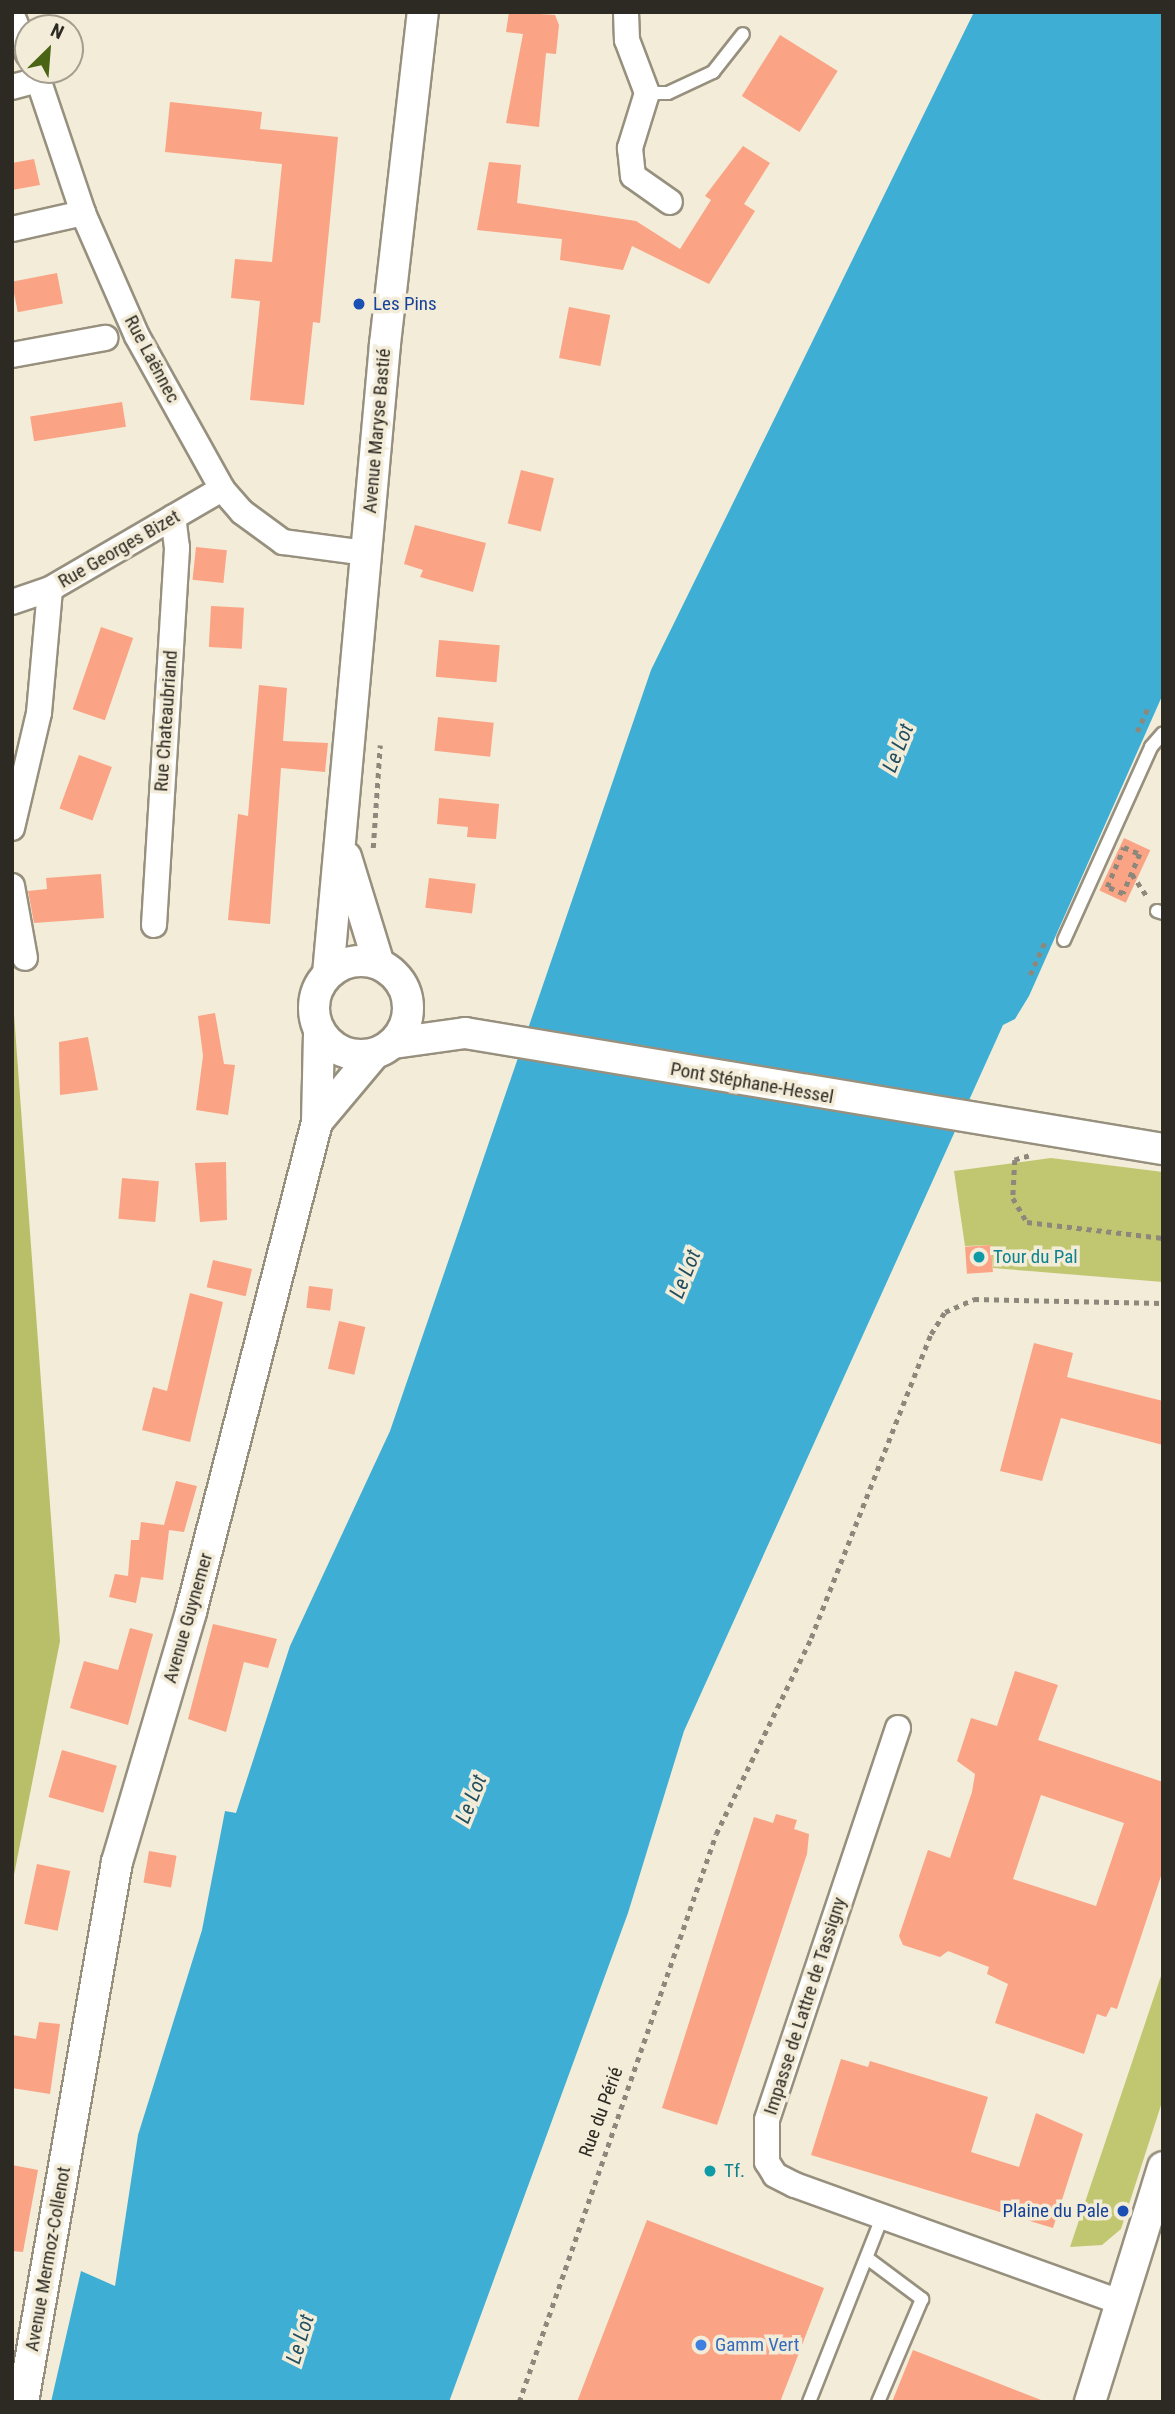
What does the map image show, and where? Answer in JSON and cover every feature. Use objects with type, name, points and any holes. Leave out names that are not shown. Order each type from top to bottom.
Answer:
[{"type":"street","name":"Avenue Maryse Bastié","points":[[328,974],[344,851],[366,553],[423,12]]},
{"type":"street","points":[[626,12],[627,40],[647,93],[630,148],[633,176],[670,202]]},
{"type":"street","name":"Rue Laënnec","points":[[40,84],[83,214],[137,336],[222,489],[242,513],[283,542],[366,553]]},
{"type":"street","points":[[12,229],[83,214]]},
{"type":"street","points":[[12,355],[106,338]]},
{"type":"street","name":"Rue Georges Bizet","points":[[12,602],[50,589],[222,489]]},
{"type":"street","name":"Rue Chateaubriand","points":[[154,925],[177,548],[173,517]]},
{"type":"street","points":[[12,828],[39,713],[50,589]]},
{"type":"street","name":"Avenue Maryse Bastié","points":[[344,851],[379,964]]},
{"type":"street","points":[[12,886],[25,958]]},
{"type":"street","points":[[352,961],[379,964],[433,1026],[383,1049],[342,1052],[319,1031],[316,995],[328,974],[352,961]]},
{"type":"street","points":[[383,1049],[404,1030],[408,997]]},
{"type":"street","name":"Pont Stéphane-Hessel","points":[[433,1026],[1039,1144],[1163,1149]]},
{"type":"street","name":"Avenue Guynemer","points":[[72,2117],[117,1862],[191,1612],[317,1122],[319,1031]]},
{"type":"street","name":"Avenue Guynemer","points":[[317,1122],[383,1049]]},
{"type":"street","name":"Impasse de Lattre de Tassigny","points":[[898,1728],[764,2143],[775,2175],[882,2218],[1120,2302]]},
{"type":"street","name":"Avenue Mermoz-Collenot","points":[[23,2402],[72,2117]]},
{"type":"street","points":[[1090,2402],[1163,2167]]},
{"type":"lane","points":[[647,93],[668,93],[713,72],[743,34]]},
{"type":"lane","points":[[1064,940],[1151,747],[1163,733]]},
{"type":"lane","points":[[809,2402],[882,2218]]},
{"type":"lane","points":[[867,2258],[922,2299],[878,2402]]},
{"type":"path","points":[[1124,847],[1140,854],[1132,874],[1123,894],[1107,887],[1124,847]]},
{"type":"path","points":[[1132,874],[1160,912]]},
{"type":"path","points":[[1039,1144],[1016,1160],[1013,1198],[1027,1222],[1163,1238]]},
{"type":"path","name":"Rue du Périé","points":[[520,2402],[716,1834],[811,1638],[909,1378],[945,1312],[974,1299],[1163,1303]]},
{"type":"green space","points":[[12,987],[60,1641],[12,1885]]},
{"type":"green space","points":[[1051,1158],[1163,1172],[1163,1282],[993,1268],[991,1245],[965,1246],[954,1171]]},
{"type":"green space","points":[[1163,1970],[1163,2099],[1121,2229],[1102,2245],[1070,2247]]},
{"type":"water","name":"Le Lot","points":[[974,12],[1163,12],[1163,694],[1029,996],[1015,1019],[1003,1025],[684,1731],[628,1913],[449,2402],[51,2402],[81,2271],[115,2286],[138,2135],[202,1930],[225,1811],[236,1813],[290,1646],[390,1431],[651,670]]},
{"type":"building","points":[[509,12],[555,15],[559,25],[556,54],[546,53],[539,127],[506,123],[523,34],[506,32]]},
{"type":"building","points":[[780,35],[838,71],[800,132],[742,96]]},
{"type":"building","points":[[170,102],[262,112],[260,129],[338,137],[320,323],[313,322],[304,405],[250,400],[260,301],[231,298],[235,259],[272,262],[282,164],[165,152]]},
{"type":"building","points":[[743,146],[770,163],[744,204],[755,211],[709,284],[632,246],[623,270],[560,260],[562,239],[477,230],[489,162],[521,165],[517,203],[636,221],[680,249],[711,200],[705,196]]},
{"type":"building","points":[[34,159],[40,185],[12,190],[12,163]]},
{"type":"building","points":[[57,273],[63,303],[18,312],[12,282]]},
{"type":"building","points":[[569,307],[610,315],[600,366],[559,358]]},
{"type":"building","points":[[122,402],[126,427],[34,441],[30,417]]},
{"type":"building","points":[[521,470],[554,478],[541,532],[508,523]]},
{"type":"building","points":[[415,525],[486,543],[473,592],[420,577],[423,570],[404,564]]},
{"type":"building","points":[[196,547],[227,550],[223,583],[193,580]]},
{"type":"building","points":[[211,606],[244,608],[242,649],[209,647]]},
{"type":"building","points":[[101,627],[133,638],[105,720],[73,709]]},
{"type":"building","points":[[439,640],[500,645],[497,682],[436,677]]},
{"type":"building","points":[[259,685],[287,688],[283,741],[328,743],[325,772],[281,768],[270,924],[228,920],[238,814],[248,816]]},
{"type":"building","points":[[438,717],[494,723],[490,757],[434,751]]},
{"type":"building","points":[[79,755],[112,767],[92,821],[60,809]]},
{"type":"building","points":[[439,798],[499,804],[496,839],[467,837],[468,827],[437,824]]},
{"type":"building","points":[[1124,838],[1150,850],[1126,903],[1099,891]]},
{"type":"building","points":[[101,874],[104,918],[34,923],[28,891],[47,889],[46,878]]},
{"type":"building","points":[[429,878],[476,884],[472,914],[425,908]]},
{"type":"building","points":[[215,1013],[224,1064],[235,1065],[228,1115],[196,1110],[203,1056],[198,1016]]},
{"type":"building","points":[[88,1037],[98,1090],[60,1095],[59,1042]]},
{"type":"building","points":[[226,1162],[227,1220],[200,1222],[195,1163]]},
{"type":"building","points":[[122,1178],[159,1181],[155,1222],[118,1219]]},
{"type":"building","name":"Tour du Pal","points":[[991,1245],[993,1272],[967,1274],[965,1247]]},
{"type":"building","points":[[213,1260],[252,1269],[246,1296],[207,1287]]},
{"type":"building","points":[[309,1286],[333,1289],[330,1311],[306,1308]]},
{"type":"building","points":[[190,1293],[223,1302],[190,1442],[142,1430],[153,1387],[167,1391]]},
{"type":"building","points":[[339,1321],[365,1327],[354,1375],[328,1369]]},
{"type":"building","points":[[1034,1343],[1073,1353],[1067,1377],[1163,1401],[1163,1445],[1061,1418],[1042,1481],[1000,1471]]},
{"type":"building","points":[[176,1481],[197,1486],[184,1532],[169,1530],[163,1580],[141,1577],[136,1603],[109,1597],[115,1574],[128,1576],[131,1540],[139,1540],[141,1522],[164,1525]]},
{"type":"building","points":[[213,1624],[277,1639],[268,1668],[244,1662],[226,1732],[188,1719]]},
{"type":"building","points":[[130,1628],[153,1634],[128,1725],[70,1708],[84,1661],[118,1670]]},
{"type":"building","points":[[1015,1671],[1058,1685],[1038,1740],[1163,1782],[1163,1870],[1117,2009],[1111,2007],[1106,2017],[1097,2014],[1084,2054],[995,2023],[1008,1984],[987,1974],[989,1967],[948,1951],[940,1957],[903,1945],[899,1936],[928,1850],[950,1858],[972,1792],[975,1774],[957,1761],[971,1718],[997,1726]],"holes":[[[1041,1795],[1124,1823],[1096,1906],[1013,1879]]]},
{"type":"building","points":[[62,1750],[117,1766],[103,1813],[48,1797]]},
{"type":"building","points":[[776,1814],[797,1820],[794,1829],[809,1834],[807,1854],[717,2125],[662,2108],[754,1817],[773,1823]]},
{"type":"building","points":[[149,1851],[177,1856],[171,1887],[143,1883]]},
{"type":"building","points":[[37,1864],[70,1871],[58,1931],[24,1924]]},
{"type":"building","points":[[39,2022],[60,2024],[50,2094],[12,2088],[12,2035],[36,2039]]},
{"type":"building","points":[[841,2059],[868,2067],[870,2061],[988,2097],[971,2152],[1019,2167],[1036,2113],[1083,2134],[1053,2228],[811,2155]]},
{"type":"building","points":[[12,2165],[38,2170],[23,2252],[12,2251]]},
{"type":"building","name":"Gamm Vert","points":[[647,2220],[824,2288],[780,2402],[577,2402]]},
{"type":"building","points":[[913,2350],[1041,2400],[1041,2402],[892,2402]]},
{"type":"place","name":"Les Pins","points":[[359,304]]},
{"type":"place","name":"Tour du Pal","points":[[979,1257]]},
{"type":"place","name":"Tf.","points":[[710,2171]]},
{"type":"place","name":"Plaine du Pale","points":[[1123,2211]]},
{"type":"place","name":"Gamm Vert","points":[[701,2345]]}]
